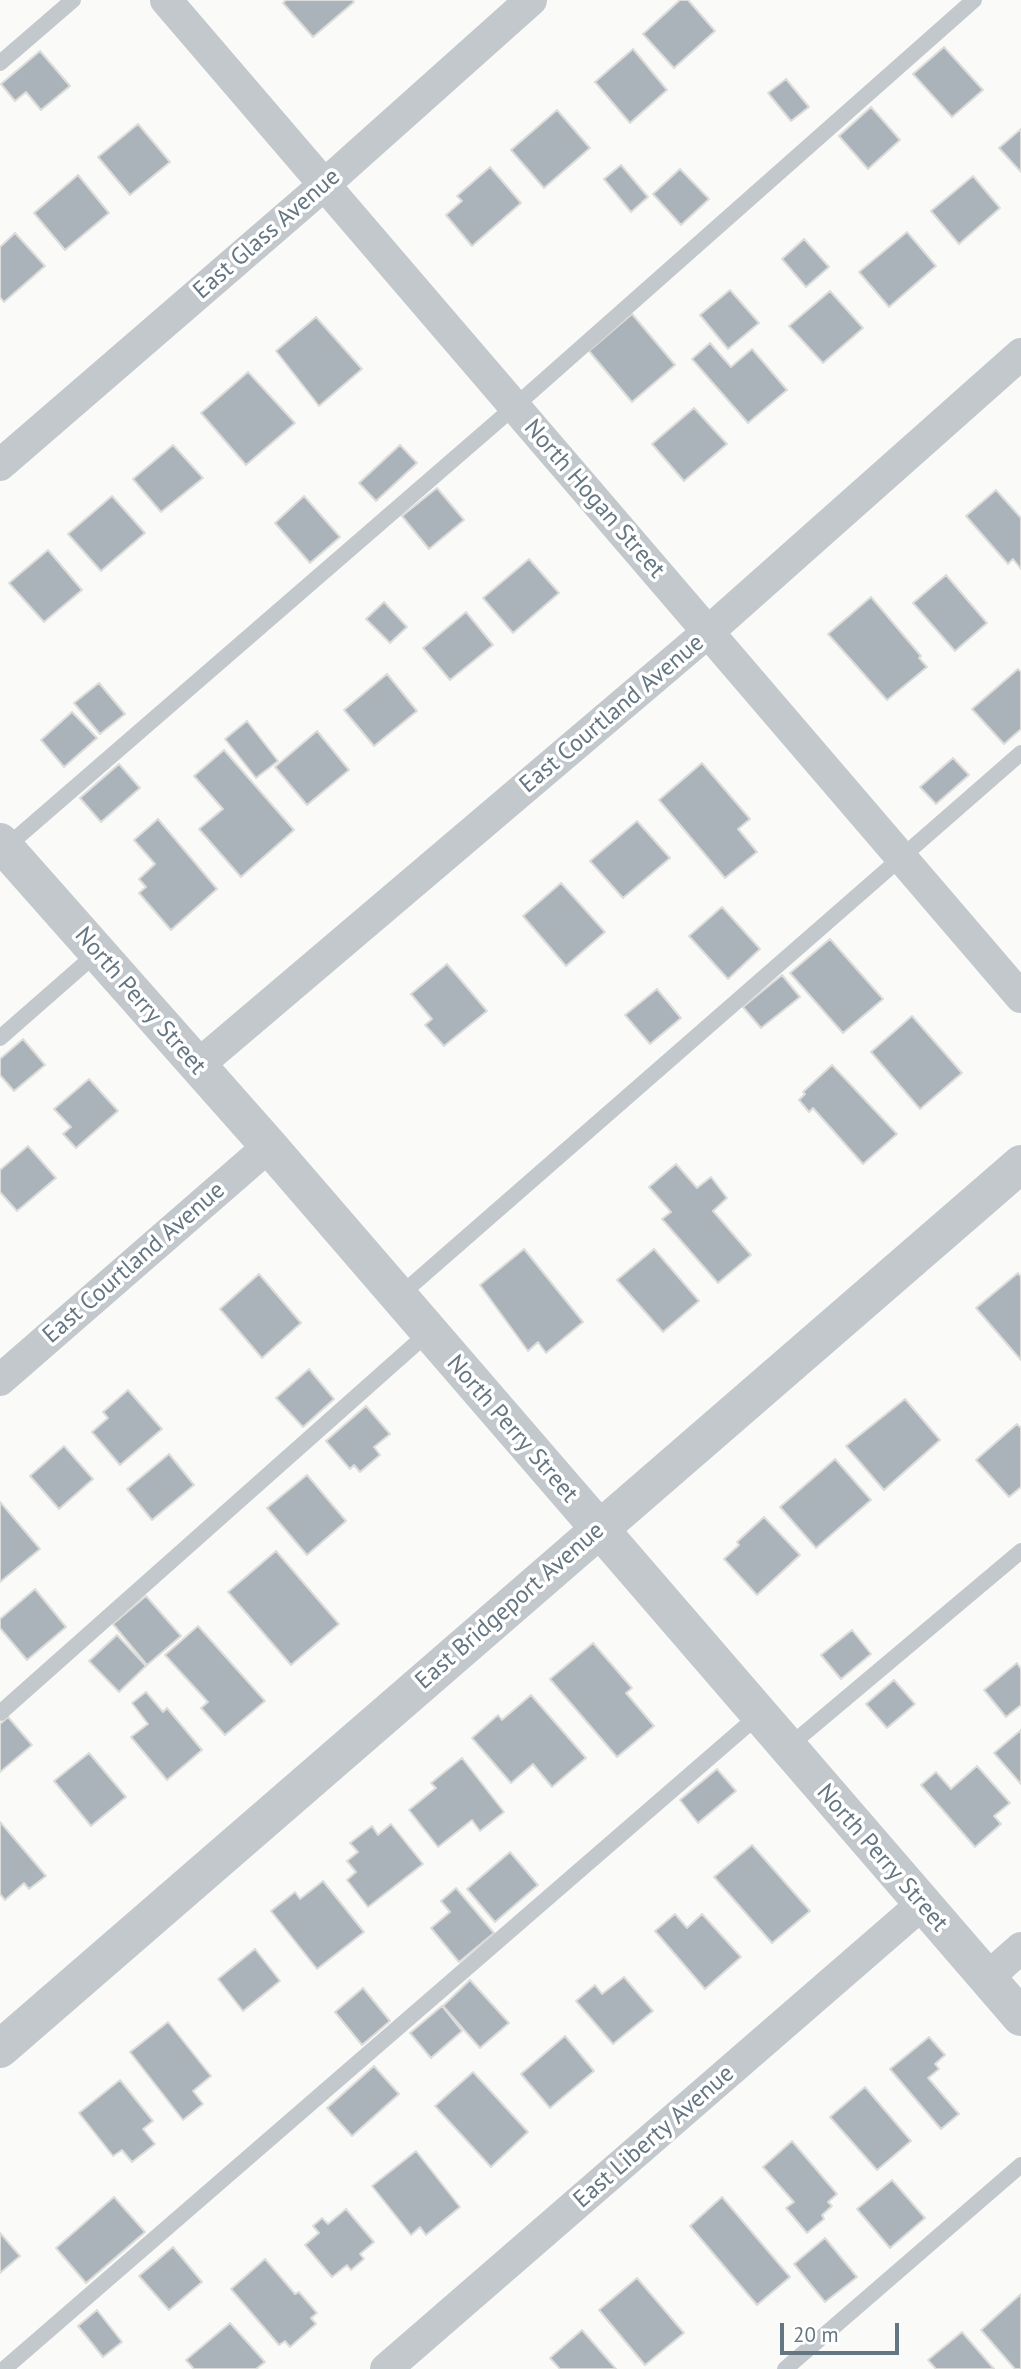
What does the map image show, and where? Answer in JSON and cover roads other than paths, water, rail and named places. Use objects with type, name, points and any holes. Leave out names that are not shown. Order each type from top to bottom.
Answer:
[{"type":"street","name":"North Hogan Street","points":[[166,0],[1021,997]]},
{"type":"street","name":"East Glass Avenue","points":[[0,465],[324,185],[531,0]]},
{"type":"street","name":"East Courtland Avenue","points":[[197,1066],[708,632],[1021,354]]},
{"type":"street","name":"North Perry Street","points":[[3,845],[269,1146],[598,1530],[760,1714],[921,1905],[1021,2017]]},
{"type":"street","name":"East Courtland Avenue","points":[[0,1380],[269,1146]]},
{"type":"street","name":"East Bridgeport Avenue","points":[[0,2049],[1021,1164]]},
{"type":"street","name":"East Liberty Avenue","points":[[386,2369],[921,1905]]},
{"type":"street","points":[[987,1978],[1021,1948]]},
{"type":"lane","points":[[0,63],[73,0]]},
{"type":"lane","points":[[3,845],[514,407],[974,0]]},
{"type":"lane","points":[[398,1297],[1021,753]]},
{"type":"lane","points":[[0,1038],[97,953]]},
{"type":"lane","points":[[0,1713],[429,1332]]},
{"type":"lane","points":[[788,1747],[1021,1551]]},
{"type":"lane","points":[[4,2369],[760,1714]]},
{"type":"lane","points":[[785,2369],[1021,2165]]}]
